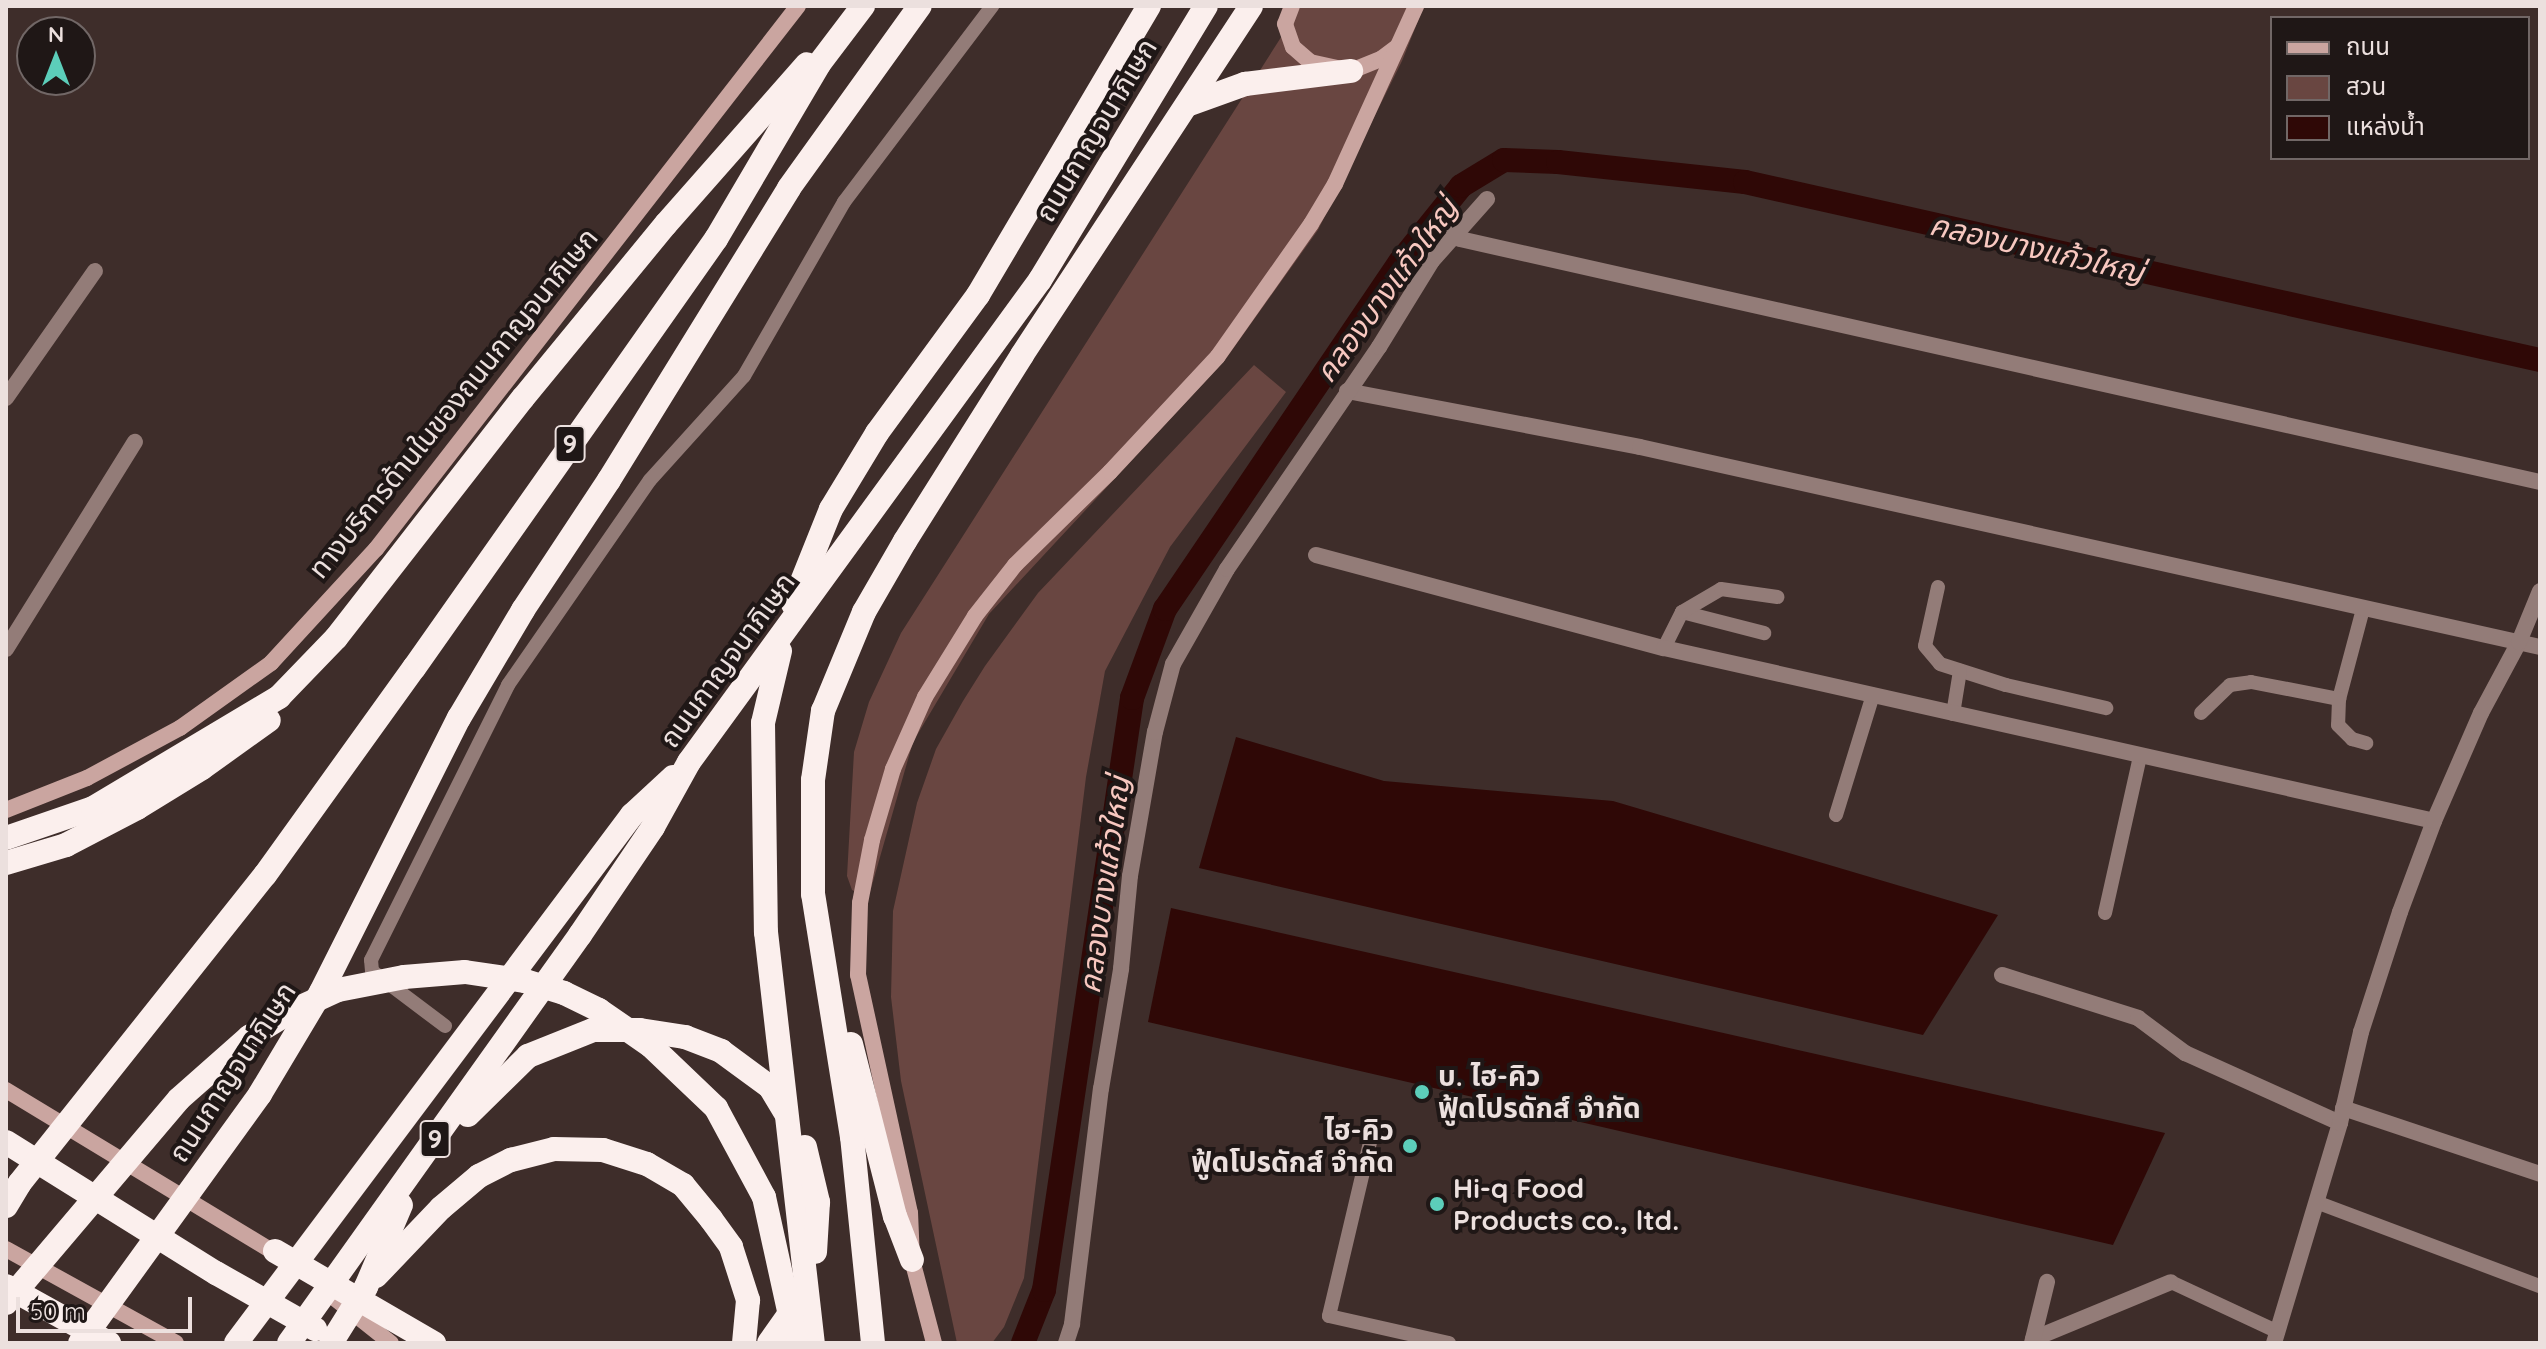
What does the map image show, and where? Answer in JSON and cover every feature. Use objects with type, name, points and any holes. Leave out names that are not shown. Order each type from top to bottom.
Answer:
[{"type":"highway","points":[[6,838],[93,808],[279,697],[336,638],[523,398],[666,224],[807,63],[849,6]]},
{"type":"highway","name":"9","points":[[6,1206],[13,1190],[265,875],[716,239],[819,64],[863,6]]},
{"type":"highway","name":"ถนนกาญจนาภิเษก","points":[[80,1343],[260,1094],[321,992],[459,718],[523,610],[609,480],[789,188],[920,6]]},
{"type":"highway","points":[[813,1343],[766,932],[763,723],[777,664],[795,596],[831,509],[877,433],[978,295],[1149,6]]},
{"type":"highway","name":"ถนนกาญจนาภิเษก","points":[[289,1343],[580,935],[653,827],[689,762],[1040,280],[1206,6]]},
{"type":"highway","points":[[872,1341],[852,1137],[813,894],[813,780],[823,711],[864,612],[1022,355],[1251,6]]},
{"type":"highway","points":[[6,863],[66,845],[137,808],[202,768],[283,709],[381,596],[709,188],[819,64]]},
{"type":"highway","points":[[1187,105],[1245,84],[1351,71]]},
{"type":"highway","points":[[236,1343],[632,815],[689,762]]},
{"type":"highway","points":[[813,894],[895,1216],[912,1260]]},
{"type":"highway","points":[[6,1303],[179,1099],[249,1037],[290,1012],[338,990],[404,977],[465,972],[525,981],[564,993],[599,1010],[651,1046],[716,1108],[764,1197],[796,1343]]},
{"type":"highway","points":[[331,1343],[366,1287],[406,1192],[483,1099],[528,1056],[593,1030],[640,1030],[685,1037],[721,1051],[770,1087],[805,1145],[818,1202],[815,1250],[799,1301],[769,1343]]},
{"type":"highway","points":[[6,1142],[203,1265],[338,1343]]},
{"type":"highway","points":[[366,1287],[441,1208],[479,1176],[511,1160],[554,1149],[603,1150],[647,1164],[683,1185],[711,1219],[731,1247],[748,1300],[744,1343]]},
{"type":"highway","points":[[275,1251],[434,1343]]},
{"type":"highway","points":[[6,1286],[109,1343]]},
{"type":"main road","name":"ทางบริการด้านในของถนนกาญจนาภิเษก","points":[[6,810],[87,778],[180,728],[271,663],[376,549],[798,6]]},
{"type":"main road","points":[[1292,6],[1285,24],[1293,47],[1310,62],[1351,71],[1381,59],[1402,43]]},
{"type":"main road","points":[[933,1337],[912,1260],[910,1213],[858,975],[860,903],[872,840],[893,769],[925,697],[975,616],[1015,565],[1110,472],[1218,356],[1279,270],[1335,184],[1402,43],[1416,6]]},
{"type":"main road","points":[[6,1090],[275,1251],[391,1343]]},
{"type":"main road","points":[[6,1249],[176,1343]]},
{"type":"street","points":[[1066,1343],[1072,1324],[1101,1089],[1121,969],[1130,876],[1166,687],[1187,638],[1227,569],[1432,261],[1487,199]]},
{"type":"street","points":[[1454,233],[1460,239],[1475,243],[2540,482]]},
{"type":"street","points":[[6,398],[95,271]]},
{"type":"street","points":[[1347,391],[1640,447],[2540,647]]},
{"type":"street","points":[[6,649],[135,442]]},
{"type":"street","points":[[1316,555],[1664,648],[2434,821]]},
{"type":"street","points":[[2276,1337],[2341,1116],[2361,1032],[2434,821],[2481,713],[2519,642],[2540,591]]},
{"type":"street","points":[[2002,975],[2138,1018],[2185,1053],[2341,1116],[2540,1174]]},
{"type":"street","points":[[2032,1341],[2047,1282]]},
{"type":"street","points":[[2032,1341],[2171,1282]]},
{"type":"lane","points":[[445,1026],[372,971],[371,960],[501,698],[650,480],[744,376],[844,202],[992,6]]},
{"type":"lane","points":[[1938,587],[1925,646],[1940,664],[2106,708]]},
{"type":"lane","points":[[1664,648],[1682,612],[1721,589],[1777,597]]},
{"type":"lane","points":[[2363,609],[2339,699],[2338,725],[2352,739],[2366,743]]},
{"type":"lane","points":[[1682,612],[1764,633]]},
{"type":"lane","points":[[1953,714],[1960,671]]},
{"type":"lane","points":[[2201,713],[2230,685],[2251,682],[2339,699]]},
{"type":"lane","points":[[1836,815],[1873,695]]},
{"type":"lane","points":[[2105,913],[2140,757]]},
{"type":"lane","points":[[1372,1134],[1329,1316],[1449,1343]]},
{"type":"lane","points":[[2316,1202],[2540,1286]]},
{"type":"lane","points":[[2171,1282],[2276,1337]]},
{"type":"green space","points":[[1301,6],[1424,6],[1402,61],[1318,230],[1225,360],[989,614],[913,742],[870,892],[864,896],[852,890],[847,876],[854,752],[869,702],[901,633]]},
{"type":"green space","points":[[1254,365],[1286,392],[1170,547],[1105,671],[1086,777],[1024,1278],[1004,1327],[992,1343],[957,1343],[901,1081],[891,997],[893,911],[917,803],[936,749],[963,701],[1038,593]]},
{"type":"water","points":[[1236,737],[1384,781],[1613,801],[1998,915],[1923,1035],[1199,868]]},
{"type":"water","points":[[1171,908],[2165,1133],[2113,1245],[1148,1022]]},
{"type":"waterway","name":"คลองบางแก้วใหญ่","points":[[1023,1343],[1044,1290],[1132,698],[1165,609],[1400,262],[1461,186],[1504,160],[1558,162],[1745,182],[2540,360]]},
{"type":"place","name":"บ. ไฮ-คิว ฟู้ดโปรดักส์ จำกัด","points":[[1422,1092]]},
{"type":"place","name":"ไฮ-คิว ฟู้ดโปรดักส์ จำกัด","points":[[1410,1146]]},
{"type":"place","name":"Hi-q Food Products co., ltd.","points":[[1437,1204]]}]
